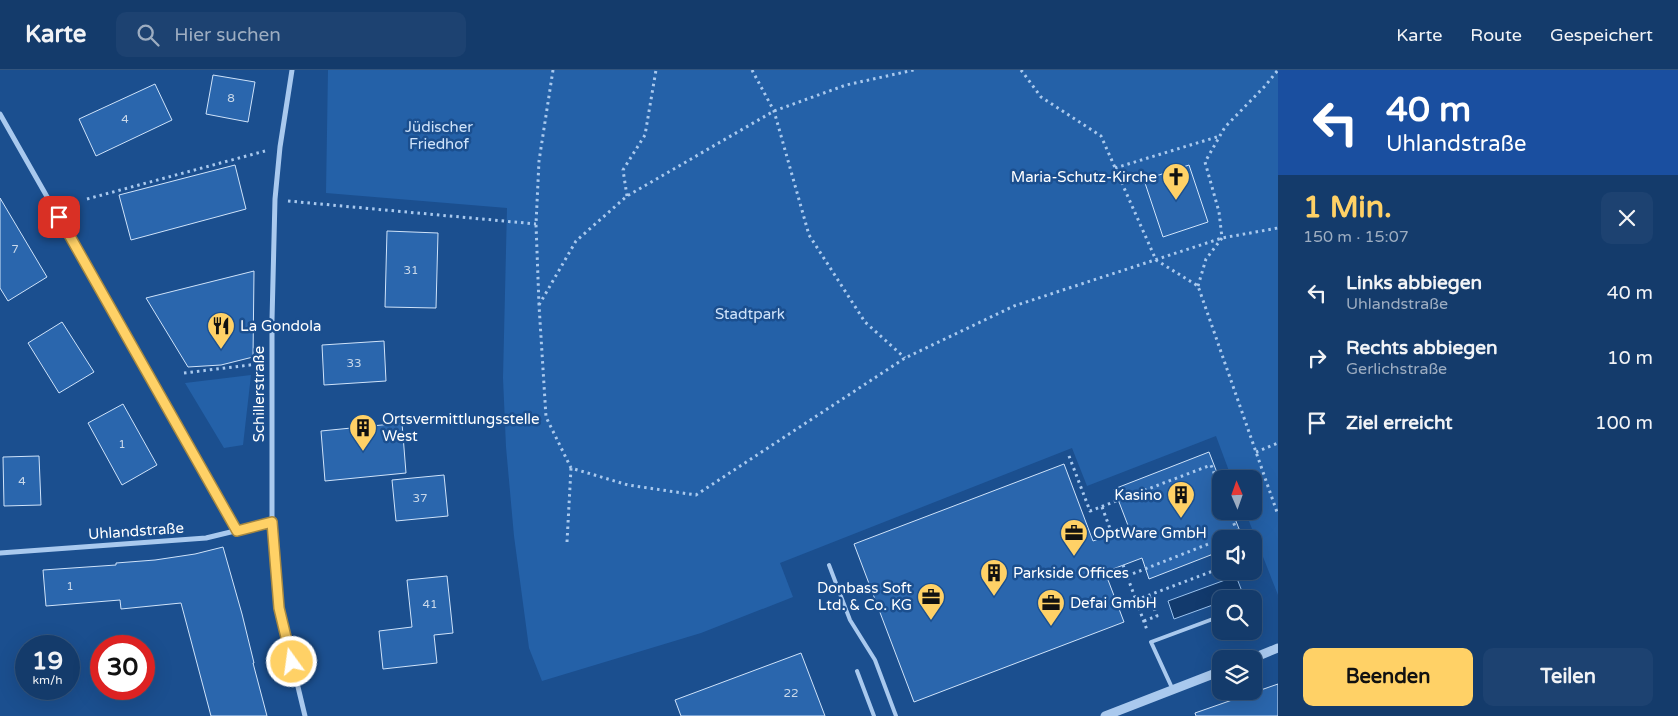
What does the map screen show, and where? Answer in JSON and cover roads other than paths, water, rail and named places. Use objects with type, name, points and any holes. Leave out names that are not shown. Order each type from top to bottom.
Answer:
[{"type":"street","name":"Schillerstraße","points":[[292,70],[280,147],[275,199],[272,522],[279,608],[305,716]]},
{"type":"street","points":[[0,114],[237,531]]},
{"type":"street","name":"Uhlandstraße","points":[[0,553],[206,538],[272,522]]},
{"type":"street","points":[[1262,655],[1278,648]]},
{"type":"street","points":[[1105,716],[1212,675]]},
{"type":"lane","points":[[829,564],[850,620],[875,660],[896,716]]},
{"type":"lane","points":[[1173,690],[1151,642],[1212,619]]},
{"type":"lane","points":[[857,671],[874,716]]},
{"type":"place","name":"Maria-Schutz-Kirche","points":[[1176,201]]},
{"type":"place","name":"La Gondola","points":[[221,350]]},
{"type":"place","name":"Ortsvermittlungsstelle West","points":[[363,452]]},
{"type":"place","name":"Kasino","points":[[1181,519]]},
{"type":"place","name":"OptWare GmbH","points":[[1074,557]]},
{"type":"place","name":"Parkside Offices","points":[[994,597]]},
{"type":"place","name":"Donbass Soft Ltd. & Co. KG","points":[[931,621]]},
{"type":"place","name":"Defai GmbH","points":[[1051,627]]},
{"type":"park label","name":"Jüdischer Friedhof","points":[[439,136]]},
{"type":"park label","name":"Stadtpark","points":[[750,314]]}]
